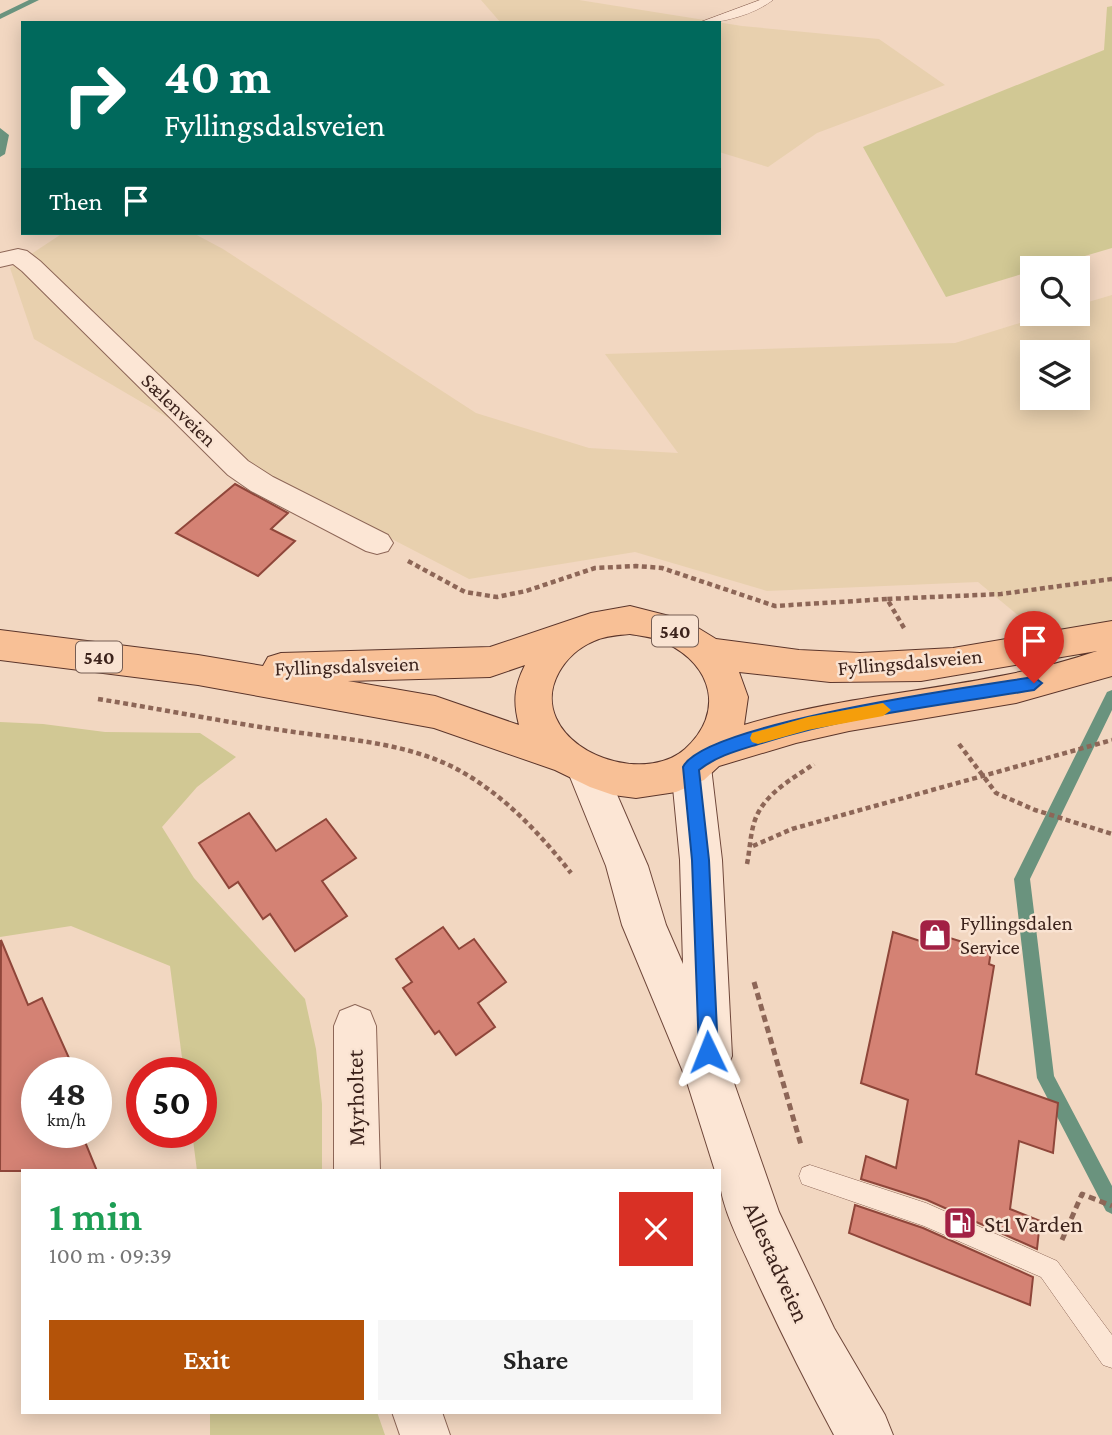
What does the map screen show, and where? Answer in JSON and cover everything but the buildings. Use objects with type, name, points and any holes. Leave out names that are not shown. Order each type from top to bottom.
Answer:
[{"type":"main road","name":"540","points":[[629,620],[667,628],[685,635],[707,652],[723,674],[729,698],[728,718],[721,736],[700,760],[670,776],[645,781],[616,780],[576,764],[547,738],[536,717],[533,694],[539,670],[554,649],[575,633],[601,623],[629,620]]},
{"type":"main road","name":"Fyllingsdalsveien","points":[[198,670],[490,662],[575,633]]},
{"type":"main road","name":"Fyllingsdalsveien","points":[[707,652],[819,668],[870,670],[953,663],[1112,635]]},
{"type":"main road","name":"Fyllingsdalsveien","points":[[0,645],[198,670],[435,712],[576,764]]},
{"type":"main road","name":"Fyllingsdalsveien","points":[[700,760],[788,728],[847,715],[1034,683],[1112,661]]},
{"type":"main road","name":"Allestadveien","points":[[700,760],[701,860],[710,1080]]},
{"type":"main road","name":"Allestadveien","points":[[576,764],[627,866],[644,925],[710,1080],[756,1220],[815,1347],[865,1435]]},
{"type":"street","name":"Sælenveien","points":[[0,260],[18,256],[31,266],[238,468],[262,484],[377,543]]},
{"type":"street","name":"Myrholtet","points":[[355,1026],[357,1169]]},
{"type":"street","points":[[418,1414],[425,1435]]},
{"type":"lane","points":[[710,21],[736,14],[768,0]]},
{"type":"lane","points":[[810,1176],[926,1215],[1049,1269],[1112,1356]]},
{"type":"path","name":"Fyllingsdalsveien","points":[[906,630],[887,599],[1000,594],[1112,579]]},
{"type":"path","points":[[90,698],[378,745],[432,759],[472,777],[508,806],[544,837],[571,873]]},
{"type":"path","points":[[745,870],[752,846],[792,829],[1112,740]]},
{"type":"path","points":[[960,744],[996,793],[1035,810],[1112,834]]},
{"type":"path","points":[[752,977],[810,1176]]},
{"type":"path","points":[[1049,1269],[1082,1194],[1112,1206]]},
{"type":"shaded area","points":[[481,0],[579,0],[711,21],[499,21]]},
{"type":"shaded area","points":[[1112,6],[1112,248],[1085,256],[1020,256],[1020,275],[946,297],[863,147],[1104,50],[1107,7]]},
{"type":"shaded area","points":[[721,23],[879,39],[945,85],[817,133],[768,167],[721,153]]},
{"type":"shaded area","points":[[60,235],[197,235],[223,249],[476,413],[589,448],[678,453],[605,354],[955,343],[1020,323],[1020,326],[1090,326],[1090,301],[1112,295],[1112,680],[1090,675],[978,582],[767,591],[635,552],[469,579],[247,464],[34,339],[10,268]]},
{"type":"shaded area","points":[[0,722],[105,732],[200,733],[236,757],[197,787],[162,827],[194,878],[305,999],[316,1049],[322,1104],[322,1169],[197,1169],[194,1148],[217,1148],[217,1057],[182,1057],[170,966],[71,926],[0,937]]},
{"type":"shaded area","points":[[210,1414],[378,1414],[385,1435],[210,1435]]},
{"type":"waterway","points":[[0,17],[35,0]]},
{"type":"waterway","points":[[0,131],[5,135],[0,154]]},
{"type":"waterway","points":[[1112,696],[1022,879],[1046,1078],[1112,1205]]},
{"type":"slow traffic","points":[[758,738],[788,728],[883,710]]},
{"type":"place","name":"Fyllingsdalen Service","points":[[935,935]]},
{"type":"place","name":"St1 Varden","points":[[960,1223]]},
{"type":"route","points":[[708,1052],[701,860],[691,767],[709,753],[788,728],[847,715],[1034,683]]}]
